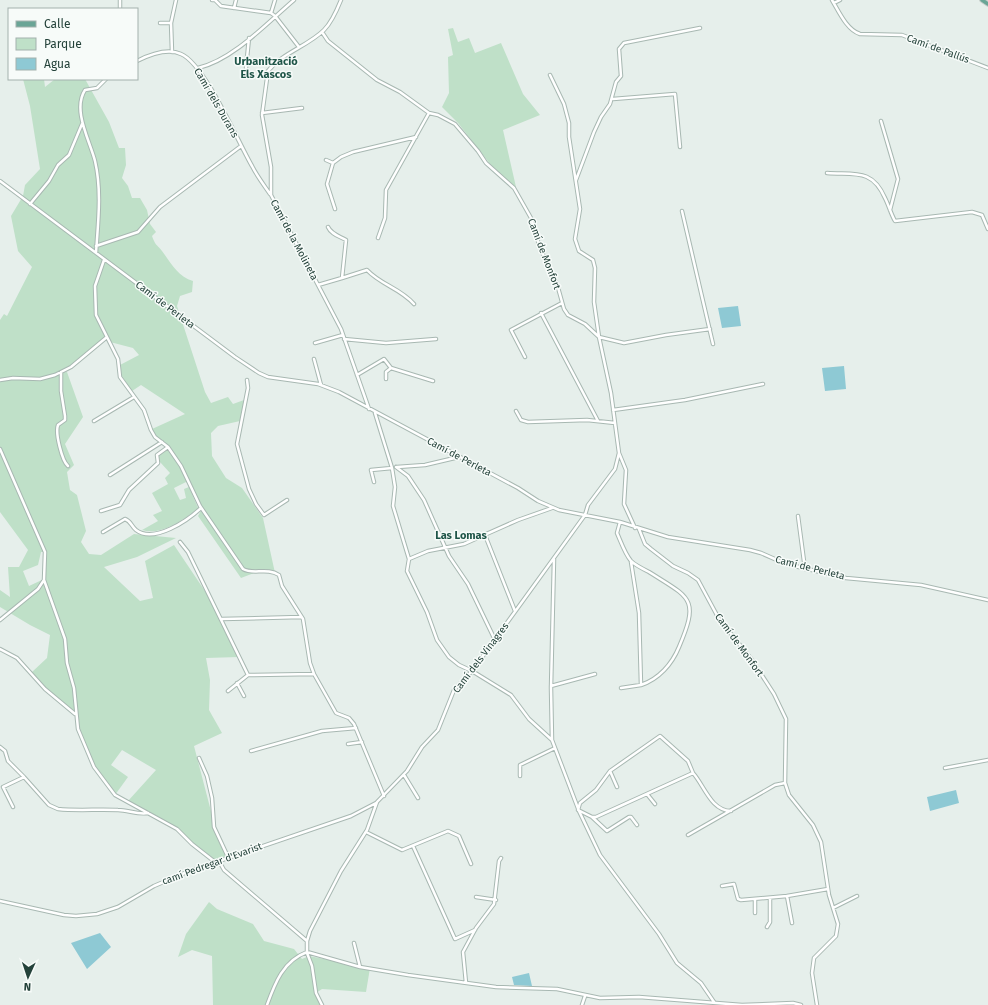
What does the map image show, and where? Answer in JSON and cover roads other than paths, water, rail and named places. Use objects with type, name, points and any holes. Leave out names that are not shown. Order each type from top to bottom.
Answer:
[{"type":"main road","points":[[982,0],[987,2]]},
{"type":"street","points":[[138,61],[155,54],[172,52],[171,22],[176,0]]},
{"type":"street","points":[[212,0],[215,0],[221,6],[271,13],[276,16],[299,47]]},
{"type":"street","points":[[234,8],[236,0]]},
{"type":"street","points":[[271,13],[275,0]]},
{"type":"street","points":[[198,68],[207,67],[218,61],[249,38],[294,0]]},
{"type":"street","name":"Camí de la Molineta","points":[[341,0],[332,20],[322,32],[299,47],[268,71],[262,113],[271,167],[271,195],[343,335],[369,409]]},
{"type":"street","points":[[833,2],[840,0]]},
{"type":"street","name":"Camí de Pallús","points":[[833,2],[855,33],[902,35],[988,68]]},
{"type":"street","points":[[160,23],[171,22]]},
{"type":"street","points":[[576,181],[594,132],[612,99],[616,82],[621,76],[619,49],[624,43],[700,28]]},
{"type":"street","name":"Camí de Monfort","points":[[322,32],[328,41],[365,71],[429,113],[438,115],[455,124],[478,151],[486,163],[514,188],[531,218],[540,248],[557,284],[562,303],[568,315],[585,324],[599,337],[613,410],[619,453],[626,470],[624,504],[645,544],[673,566],[688,573],[698,580],[719,619],[752,660],[774,694],[786,719],[785,783],[789,795],[817,832],[821,842],[828,889],[838,924],[836,936],[818,953],[812,964],[817,1005]]},
{"type":"street","points":[[246,68],[249,38]]},
{"type":"street","name":"Camí dels Durans","points":[[172,52],[186,57],[198,68],[215,96],[253,169],[271,195]]},
{"type":"street","points":[[550,76],[564,104],[569,123],[569,137],[580,209],[575,239],[579,251],[593,260],[595,268],[594,302],[599,337],[624,343],[666,334],[710,330]]},
{"type":"street","points":[[96,254],[99,205],[97,172],[90,142],[82,124],[81,114],[85,90],[97,88],[105,80]]},
{"type":"street","points":[[612,99],[675,94],[680,147]]},
{"type":"street","points":[[262,113],[302,108]]},
{"type":"street","points":[[378,238],[385,218],[386,190],[429,113]]},
{"type":"street","points":[[881,121],[898,179],[890,210]]},
{"type":"street","points":[[30,204],[49,180],[58,165],[69,155],[82,124]]},
{"type":"street","points":[[335,209],[327,184],[334,163],[341,157],[353,152],[416,137]]},
{"type":"street","points":[[96,246],[138,232],[160,207],[242,146]]},
{"type":"street","points":[[326,160],[334,163]]},
{"type":"street","points":[[827,173],[854,173],[868,177],[880,188],[893,219],[898,222],[961,212],[978,213],[984,218],[988,229]]},
{"type":"street","name":"Camí de Perleta","points":[[0,181],[104,260],[260,374],[278,380],[321,385],[339,392],[552,508],[620,522],[637,529],[668,537],[750,550],[786,564],[805,569],[854,579],[931,587],[988,600]]},
{"type":"street","points":[[682,211],[713,344]]},
{"type":"street","points":[[328,227],[334,234],[346,240],[342,278]]},
{"type":"street","points":[[104,260],[95,286],[96,315],[118,359],[120,377],[144,410],[151,430],[168,447],[181,466],[201,508],[243,569],[250,571],[263,570],[279,575],[282,586],[302,617],[310,663],[314,674],[336,713],[349,718],[356,728],[384,796]]},
{"type":"street","points":[[318,285],[367,270],[377,279],[406,294],[414,304]]},
{"type":"street","points":[[525,357],[511,330],[562,303]]},
{"type":"street","points":[[542,313],[598,421]]},
{"type":"street","points":[[315,343],[343,335]]},
{"type":"street","points":[[0,380],[13,378],[40,378],[61,372],[71,367],[107,337]]},
{"type":"street","points":[[344,339],[386,343],[436,339]]},
{"type":"street","points":[[314,359],[321,385]]},
{"type":"street","points":[[357,375],[384,359],[391,368],[433,381]]},
{"type":"street","points":[[386,380],[386,372],[391,368]]},
{"type":"street","points":[[61,372],[61,392],[65,420],[58,425],[57,434],[64,462],[68,466]]},
{"type":"street","points":[[246,380],[248,388],[237,444],[249,489],[256,504],[264,515],[287,500]]},
{"type":"street","points":[[613,410],[678,401],[763,384]]},
{"type":"street","points":[[94,421],[134,397]]},
{"type":"street","points":[[516,411],[521,420],[528,422],[598,421],[615,424]]},
{"type":"street","points":[[375,412],[392,468],[395,487],[393,506],[408,559],[407,564],[410,578],[427,612],[437,640],[449,658],[459,666],[472,671],[511,695],[529,718],[552,740]]},
{"type":"street","points":[[110,475],[162,442]]},
{"type":"street","points":[[101,511],[120,505],[129,490],[158,463],[157,455],[168,447]]},
{"type":"street","points":[[0,449],[45,552],[44,580],[65,639],[67,662],[74,688],[78,729],[94,767],[115,795],[177,829],[192,844],[215,862]]},
{"type":"street","name":"Camí dels Vinagres","points":[[322,1005],[316,993],[312,966],[307,952],[307,941],[310,931],[341,871],[366,832],[377,802],[404,775],[422,748],[438,730],[454,690],[472,671],[585,515],[588,505],[616,469],[619,453]]},
{"type":"street","points":[[374,482],[371,470],[425,465],[459,457]]},
{"type":"street","points":[[396,467],[408,476],[424,500],[446,548],[468,584],[495,640]]},
{"type":"street","points":[[103,532],[125,519],[129,520],[136,530],[149,534],[155,533],[188,520],[201,508]]},
{"type":"street","points":[[408,559],[428,552],[464,544],[518,520],[552,508]]},
{"type":"street","points":[[798,516],[805,569]]},
{"type":"street","points":[[620,522],[617,534],[631,561],[639,613],[641,685]]},
{"type":"street","points":[[485,535],[515,612]]},
{"type":"street","points":[[180,542],[188,552],[248,675]]},
{"type":"street","points":[[554,559],[551,686],[552,740],[578,810],[605,862],[659,934],[677,963],[701,983],[712,1003]]},
{"type":"street","points":[[621,688],[641,685],[649,682],[660,674],[674,658],[688,626],[691,615],[689,604],[683,594],[631,561]]},
{"type":"street","points":[[0,620],[38,589],[44,580]]},
{"type":"street","points":[[222,619],[302,617]]},
{"type":"street","points":[[0,650],[17,658],[45,689],[76,714]]},
{"type":"street","points":[[228,691],[248,675],[314,674]]},
{"type":"street","points":[[551,686],[595,674]]},
{"type":"street","points":[[237,683],[244,696]]},
{"type":"street","points":[[251,751],[322,732],[356,728]]},
{"type":"street","points":[[578,810],[580,803],[596,790],[610,771],[660,736],[688,761],[693,773],[707,794],[720,808],[731,811]]},
{"type":"street","points":[[348,744],[362,742]]},
{"type":"street","points":[[0,748],[6,751],[8,761],[49,805],[58,809],[116,810],[131,811],[142,814],[149,813]]},
{"type":"street","points":[[520,776],[520,765],[555,748]]},
{"type":"street","points":[[199,758],[207,776],[212,798],[214,827],[228,858]]},
{"type":"street","points":[[944,768],[988,760]]},
{"type":"street","points":[[610,771],[617,787]]},
{"type":"street","points":[[592,817],[596,817],[646,793],[693,773]]},
{"type":"street","points":[[404,775],[418,798]]},
{"type":"street","points":[[13,807],[3,787],[24,777]]},
{"type":"street","points":[[688,835],[775,786],[785,783]]},
{"type":"street","points":[[646,793],[655,804]]},
{"type":"street","name":"camí Pedregar d'Evarist","points":[[0,901],[64,915],[89,915],[118,907],[161,883],[219,860],[351,816],[377,802]]},
{"type":"street","points":[[578,810],[585,812],[592,817],[607,831],[629,817],[631,817],[637,824]]},
{"type":"street","points":[[366,832],[402,850],[448,831],[459,836],[471,864]]},
{"type":"street","points":[[413,846],[455,938],[476,930]]},
{"type":"street","points":[[466,983],[463,952],[496,900],[499,861],[501,858]]},
{"type":"street","points":[[219,860],[224,870],[307,941]]},
{"type":"street","points":[[722,886],[734,884],[738,899],[755,900],[828,889]]},
{"type":"street","points":[[787,896],[792,923]]},
{"type":"street","points":[[833,908],[857,896]]},
{"type":"street","points":[[476,898],[496,900]]},
{"type":"street","points":[[767,926],[770,922],[770,898]]},
{"type":"street","points":[[755,900],[755,913]]},
{"type":"street","points":[[354,943],[360,967]]},
{"type":"street","points":[[267,1005],[278,978],[284,968],[307,952],[360,967],[466,983],[519,989],[557,989],[600,998],[639,997],[712,1003],[793,1003],[802,1005]]},
{"type":"street","points":[[582,1005],[585,996]]},
{"type":"water","points":[[738,306],[741,326],[722,328],[718,308]]},
{"type":"water","points":[[844,366],[846,389],[825,391],[822,368]]},
{"type":"water","points":[[956,790],[959,803],[930,811],[927,797]]},
{"type":"water","points":[[100,933],[111,947],[87,969],[71,943]]},
{"type":"water","points":[[529,973],[532,986],[514,985],[512,977]]},
{"type":"district","name":"Urbanització Els Xascos","points":[[266,67]]},
{"type":"district","name":"Las Lomas","points":[[461,535]]}]
